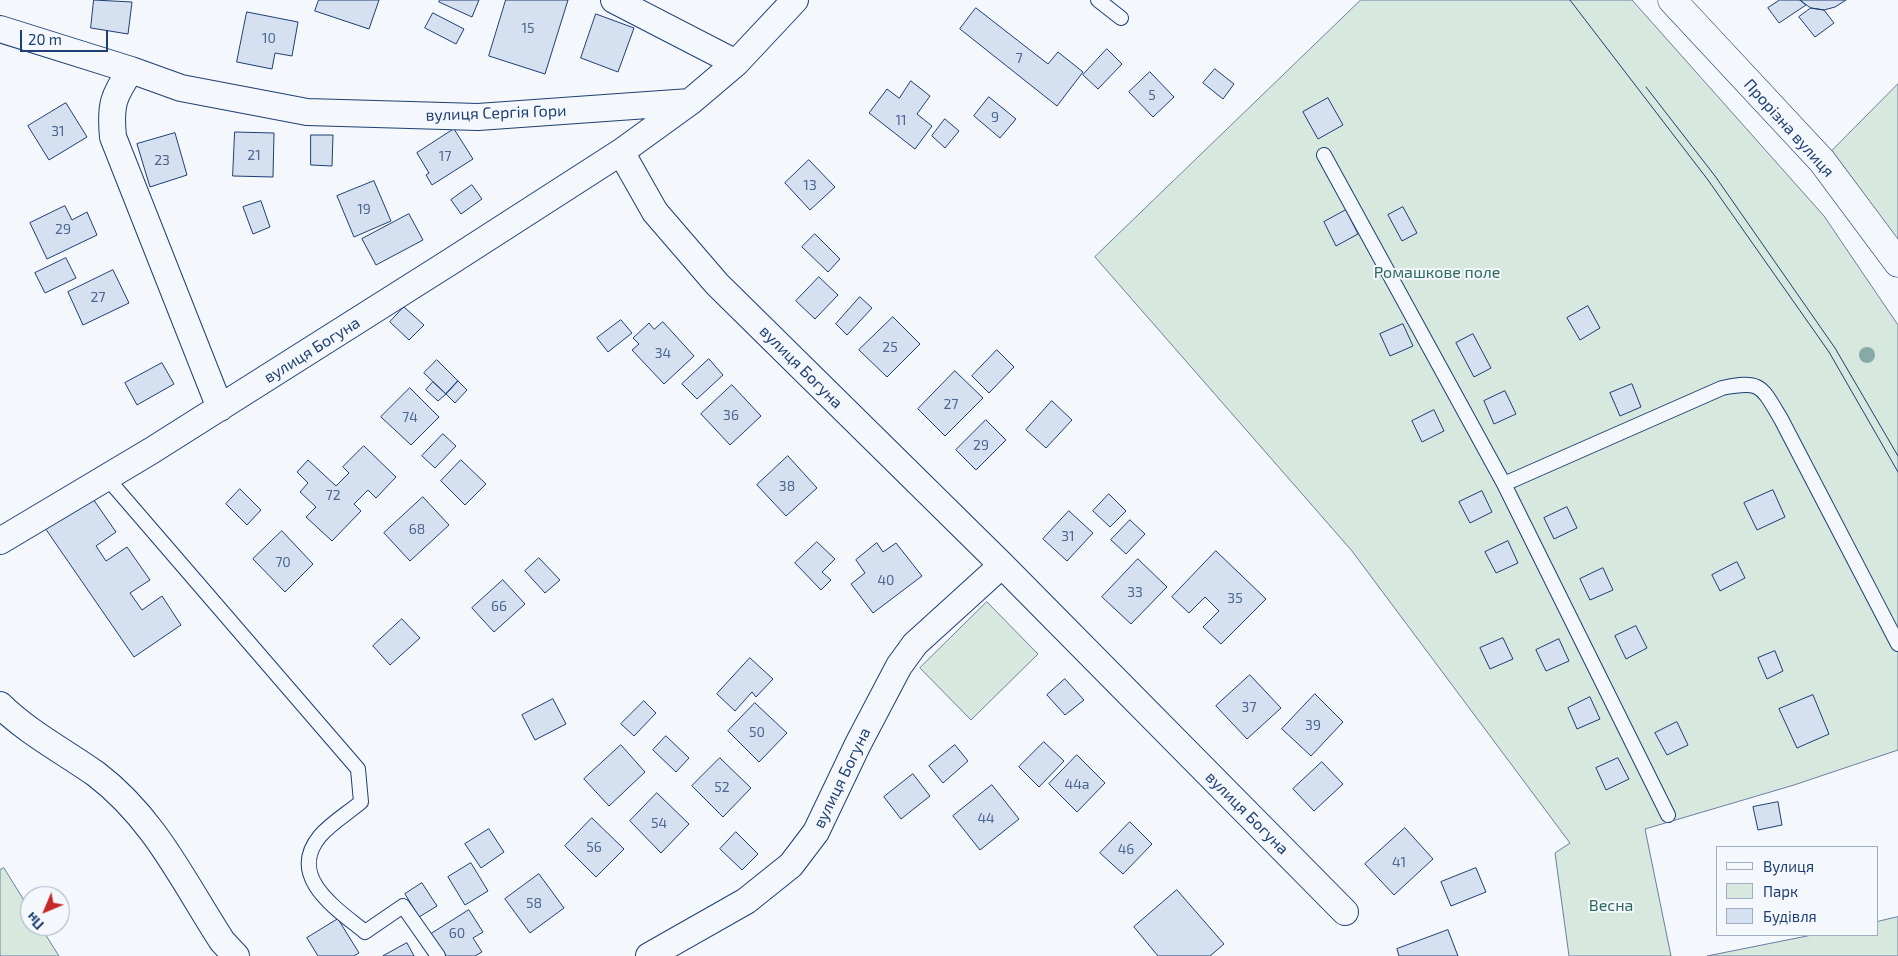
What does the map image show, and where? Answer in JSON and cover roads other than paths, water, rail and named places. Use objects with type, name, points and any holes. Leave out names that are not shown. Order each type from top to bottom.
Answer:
[{"type":"main road","name":"Прорізна вулиця","points":[[1672,0],[1822,160],[1898,263]]},
{"type":"street","points":[[614,0],[736,64]]},
{"type":"street","points":[[690,102],[736,64],[795,0]]},
{"type":"street","name":"вулиця Сергія Гори","points":[[0,29],[131,70],[181,88],[306,112],[478,116],[690,102]]},
{"type":"street","points":[[131,70],[118,88],[111,110],[113,137],[220,408]]},
{"type":"street","name":"вулиця Богуна","points":[[0,541],[220,408],[621,152],[690,102]]},
{"type":"street","name":"вулиця Богуна","points":[[621,152],[655,212],[717,284],[1002,564],[1345,912]]},
{"type":"street","name":"вулиця Богуна","points":[[649,956],[746,900],[791,865],[816,832],[858,744],[899,666],[915,644],[1002,564]]},
{"type":"street","points":[[0,705],[70,758],[96,775],[154,831],[208,920],[222,941],[236,956]]},
{"type":"lane","points":[[1098,0],[1121,18]]},
{"type":"lane","points":[[1324,155],[1504,484],[1668,815]]},
{"type":"lane","points":[[1504,484],[1722,388],[1748,383],[1764,392],[1781,419],[1898,644]]},
{"type":"lane","points":[[107,478],[358,769],[361,802],[321,835],[312,848],[308,871],[315,887],[365,932],[403,906],[438,956]]},
{"type":"tram line","points":[[1570,0],[1708,180],[1829,352],[1898,472]]},
{"type":"tram line","points":[[1646,87],[1715,176],[1835,348],[1898,456]]},
{"type":"park label","name":"Ромашкове поле","points":[[1437,273]]},
{"type":"park label","name":"Весна","points":[[1611,906]]}]
